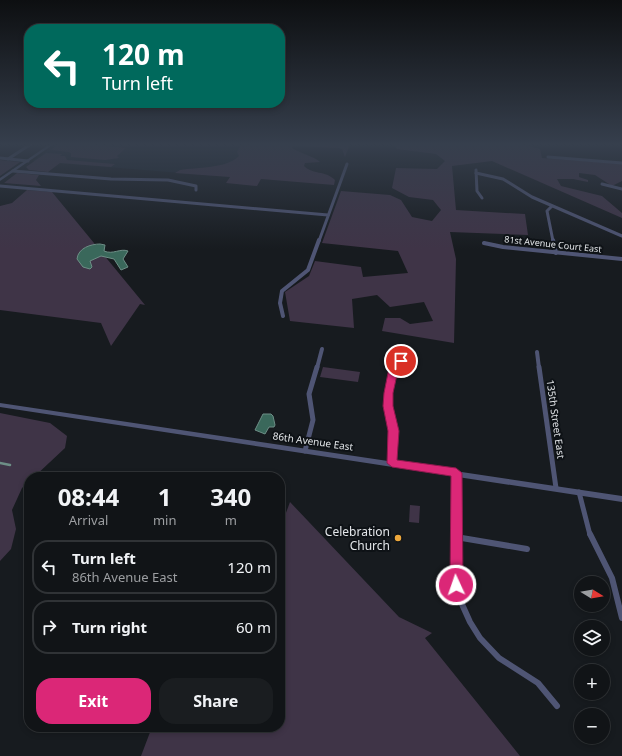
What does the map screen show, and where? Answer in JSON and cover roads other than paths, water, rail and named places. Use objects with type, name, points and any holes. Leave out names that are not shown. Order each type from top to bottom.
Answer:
[{"type":"street","points":[[150,179],[186,183],[196,186],[196,190]]},
{"type":"street","points":[[283,316],[280,303],[282,291],[306,273],[341,179]]},
{"type":"street","points":[[476,179],[477,191],[482,198]]},
{"type":"street","points":[[503,179],[532,197],[622,236]]},
{"type":"street","points":[[602,184],[622,190]]},
{"type":"street","points":[[0,186],[328,215]]},
{"type":"street","points":[[552,206],[547,211],[556,252]]},
{"type":"street","name":"81st Avenue Court East","points":[[484,243],[503,247],[622,260]]},
{"type":"street","points":[[305,451],[313,420],[309,394],[322,349]]},
{"type":"street","name":"135th Street East","points":[[537,352],[556,488]]},
{"type":"street","points":[[392,463],[394,431],[388,406],[388,393],[393,368],[401,361]]},
{"type":"street","name":"86th Avenue East","points":[[0,405],[622,498]]},
{"type":"street","points":[[456,473],[456,585],[461,602],[470,622],[480,638],[499,658],[538,683],[557,706]]},
{"type":"street","points":[[579,492],[591,538],[612,578],[622,618]]},
{"type":"street","points":[[456,538],[527,549]]},
{"type":"waterway","points":[[0,463],[10,465]]},
{"type":"place","name":"Celebration Church","points":[[398,538]]}]
